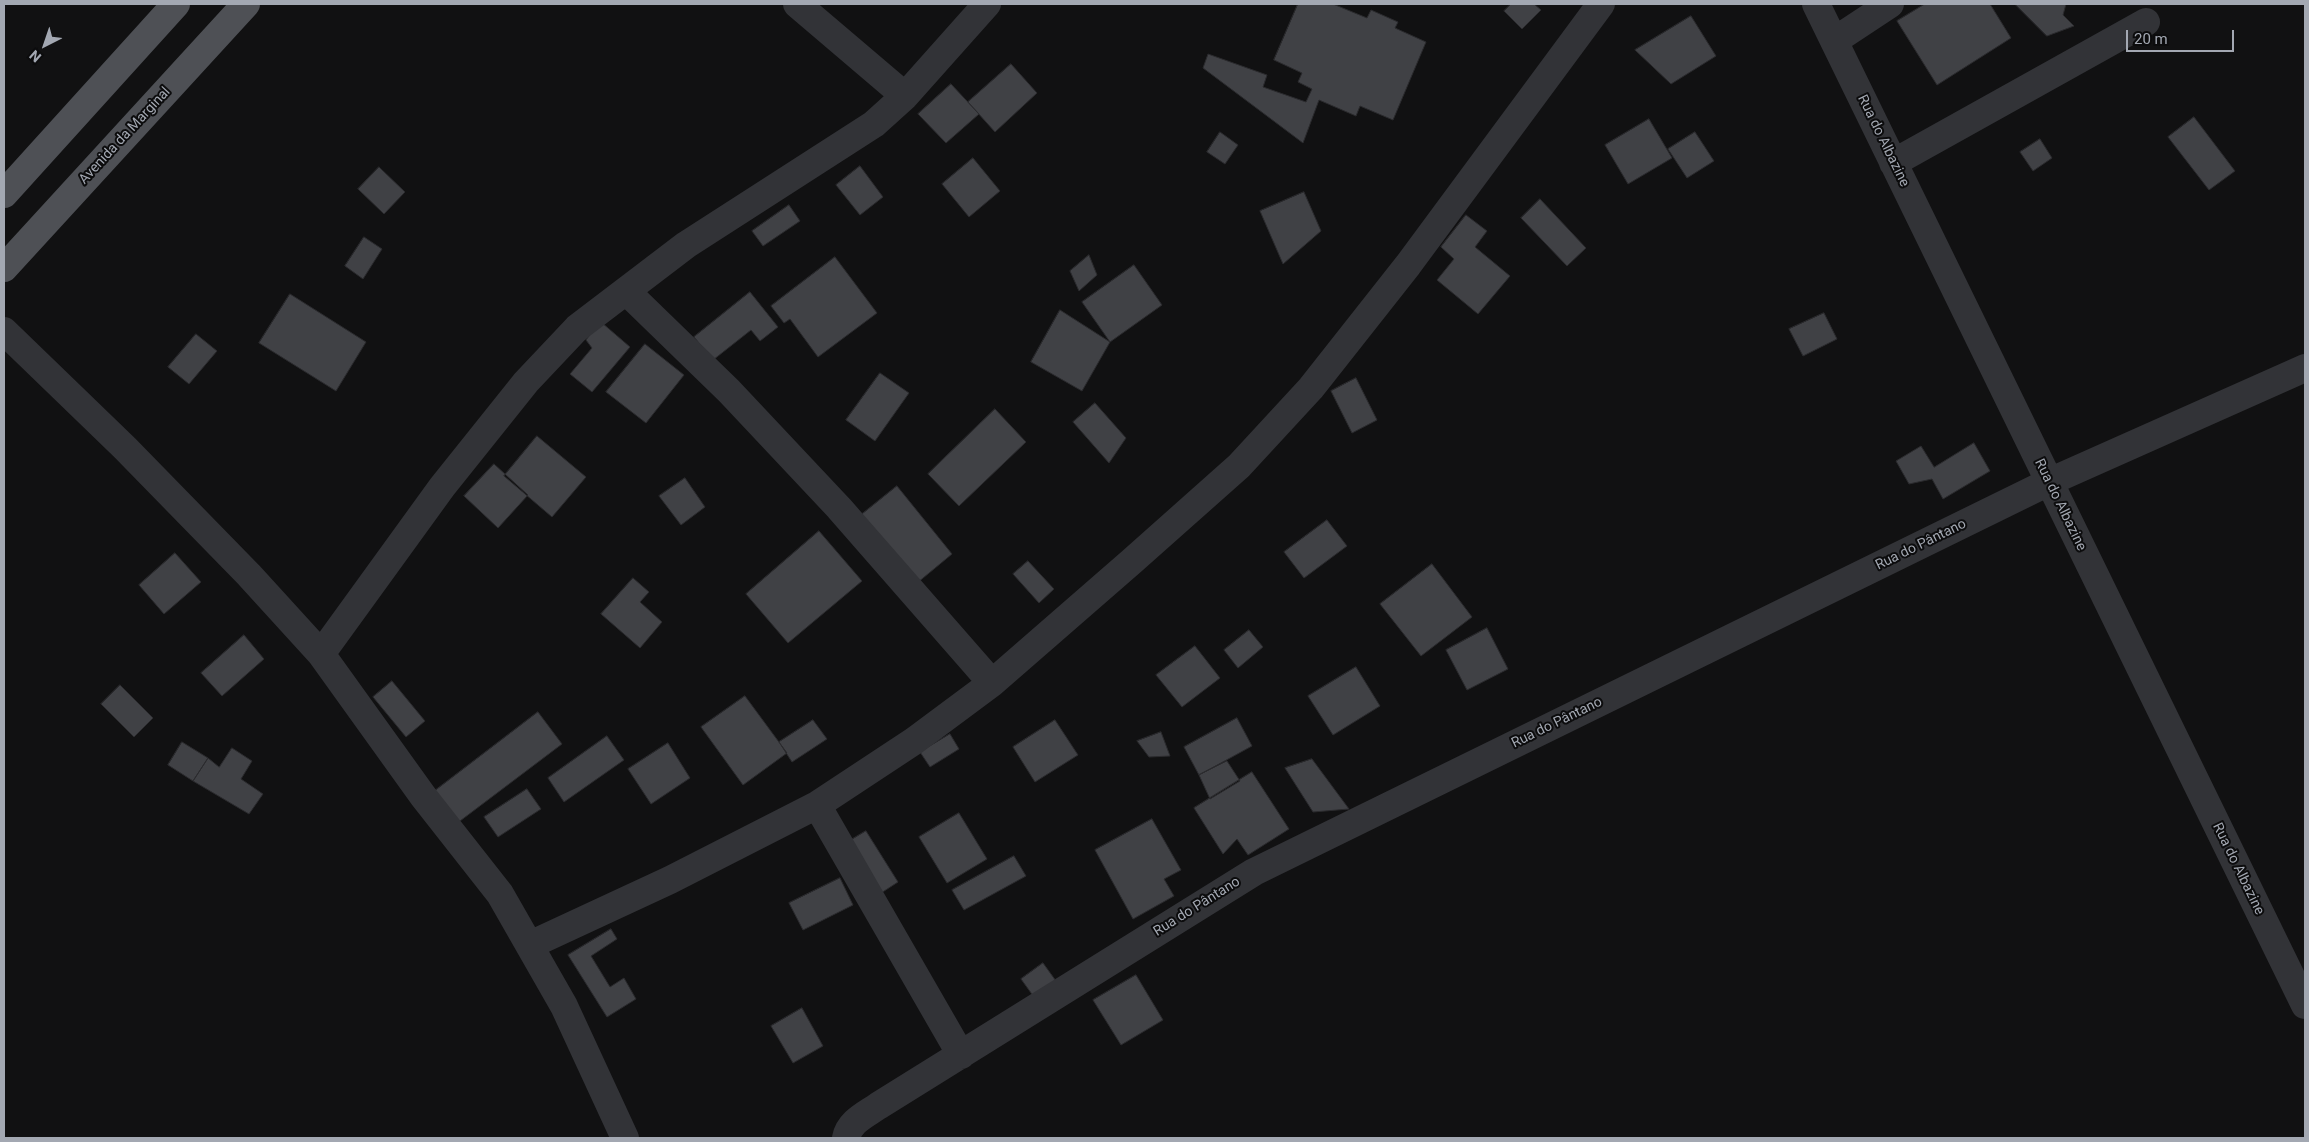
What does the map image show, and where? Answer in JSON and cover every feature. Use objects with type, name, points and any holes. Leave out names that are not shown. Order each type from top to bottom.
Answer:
[{"type":"main road","points":[[4,194],[176,4]]},
{"type":"main road","name":"Avenida da Marginal","points":[[4,268],[246,4]]},
{"type":"street","points":[[797,4],[905,96]]},
{"type":"street","points":[[321,654],[431,501],[526,382],[577,328],[686,245],[874,124],[905,96],[986,4]]},
{"type":"street","points":[[530,945],[670,880],[817,805],[914,741],[992,683],[1239,466],[1276,428],[1408,264],[1600,4]]},
{"type":"street","name":"Rua do Albazine","points":[[1816,4],[2305,1006]]},
{"type":"street","points":[[1834,41],[1890,4]]},
{"type":"street","points":[[1893,162],[2146,22]]},
{"type":"street","points":[[626,291],[729,391],[839,508],[992,683]]},
{"type":"street","points":[[4,331],[125,448],[249,575],[321,654],[423,796],[500,894],[564,1006],[625,1138]]},
{"type":"street","name":"Rua do Pântano","points":[[846,1138],[849,1129],[856,1121],[1254,872],[2050,482],[2305,368]]},
{"type":"street","points":[[817,805],[961,1055]]},
{"type":"building","points":[[1298,4],[1333,4],[1367,18],[1371,10],[1398,22],[1395,28],[1426,42],[1393,120],[1360,106],[1356,116],[1319,100],[1303,143],[1203,68],[1208,54],[1267,75],[1263,87],[1306,102],[1312,89],[1298,82],[1302,73],[1274,60]]},
{"type":"building","points":[[1511,4],[1534,4],[1541,10],[1522,29],[1504,11]]},
{"type":"building","points":[[1925,4],[1990,4],[2011,38],[1937,85],[1897,21]]},
{"type":"building","points":[[2015,4],[2066,4],[2063,15],[2074,26],[2047,36]]},
{"type":"building","points":[[1691,16],[1716,56],[1671,84],[1635,50]]},
{"type":"building","points":[[1011,64],[1037,93],[995,132],[968,102]]},
{"type":"building","points":[[951,84],[979,114],[946,143],[918,114]]},
{"type":"building","points":[[2194,117],[2235,171],[2209,190],[2168,137]]},
{"type":"building","points":[[1649,119],[1672,158],[1628,184],[1605,145]]},
{"type":"building","points":[[1220,132],[1238,145],[1225,164],[1207,152]]},
{"type":"building","points":[[1695,132],[1714,161],[1687,178],[1668,149]]},
{"type":"building","points":[[2040,139],[2052,158],[2033,171],[2020,152]]},
{"type":"building","points":[[973,158],[1000,191],[969,217],[942,184]]},
{"type":"building","points":[[860,166],[883,197],[860,215],[836,185]]},
{"type":"building","points":[[379,167],[405,192],[384,214],[358,189]]},
{"type":"building","points":[[1304,192],[1321,231],[1283,264],[1260,211]]},
{"type":"building","points":[[1540,199],[1586,248],[1567,266],[1521,218]]},
{"type":"building","points":[[789,205],[800,221],[763,246],[752,231]]},
{"type":"building","points":[[1466,215],[1487,231],[1475,247],[1510,276],[1478,314],[1437,280],[1454,259],[1441,247]]},
{"type":"building","points":[[364,237],[382,249],[363,279],[345,266]]},
{"type":"building","points":[[1089,255],[1097,275],[1079,291],[1070,271]]},
{"type":"building","points":[[835,257],[877,313],[818,357],[790,319],[784,323],[771,306]]},
{"type":"building","points":[[1134,265],[1162,305],[1110,342],[1082,302]]},
{"type":"building","points":[[750,292],[778,327],[760,341],[751,330],[713,360],[694,337]]},
{"type":"building","points":[[290,294],[366,342],[336,391],[259,343]]},
{"type":"building","points":[[1060,310],[1110,342],[1082,391],[1031,362]]},
{"type":"building","points":[[1824,313],[1837,339],[1803,356],[1789,329]]},
{"type":"building","points":[[601,322],[630,347],[592,392],[570,374],[592,348],[586,340]]},
{"type":"building","points":[[196,334],[217,351],[189,384],[168,367]]},
{"type":"building","points":[[645,344],[684,375],[646,423],[606,392]]},
{"type":"building","points":[[880,373],[909,393],[875,441],[846,420]]},
{"type":"building","points":[[1356,378],[1377,420],[1352,433],[1331,391]]},
{"type":"building","points":[[1095,403],[1126,438],[1109,463],[1073,422]]},
{"type":"building","points":[[995,409],[1026,442],[959,506],[928,474]]},
{"type":"building","points":[[537,436],[586,477],[552,517],[504,476]]},
{"type":"building","points":[[1974,443],[1990,471],[1943,499],[1932,479],[1909,484],[1896,461],[1921,446],[1934,467]]},
{"type":"building","points":[[494,464],[528,495],[498,528],[464,496]]},
{"type":"building","points":[[685,478],[705,507],[681,525],[659,496]]},
{"type":"building","points":[[897,486],[952,554],[917,583],[861,515]]},
{"type":"building","points":[[1327,520],[1347,546],[1304,578],[1284,552]]},
{"type":"building","points":[[819,531],[862,581],[788,643],[746,594]]},
{"type":"building","points":[[175,553],[201,582],[164,614],[139,585]]},
{"type":"building","points":[[1028,561],[1054,589],[1039,603],[1013,574]]},
{"type":"building","points":[[1432,564],[1472,617],[1421,656],[1380,604]]},
{"type":"building","points":[[633,578],[649,592],[640,602],[662,622],[640,648],[601,614]]},
{"type":"building","points":[[1487,628],[1508,669],[1467,690],[1446,650]]},
{"type":"building","points":[[1249,630],[1263,647],[1238,668],[1224,650]]},
{"type":"building","points":[[244,635],[264,659],[222,696],[201,673]]},
{"type":"building","points":[[1195,646],[1220,678],[1182,707],[1156,675]]},
{"type":"building","points":[[1356,667],[1380,706],[1333,735],[1308,696]]},
{"type":"building","points":[[392,681],[425,721],[406,737],[373,697]]},
{"type":"building","points":[[120,685],[153,718],[134,737],[101,704]]},
{"type":"building","points":[[745,696],[787,753],[743,785],[701,727]]},
{"type":"building","points":[[538,712],[562,744],[456,824],[432,793]]},
{"type":"building","points":[[1237,718],[1252,746],[1199,775],[1184,747]]},
{"type":"building","points":[[813,720],[827,739],[792,762],[779,742]]},
{"type":"building","points":[[1055,720],[1078,755],[1035,782],[1013,747]]},
{"type":"building","points":[[1161,732],[1170,756],[1149,757],[1137,741]]},
{"type":"building","points":[[950,734],[959,749],[930,767],[920,752]]},
{"type":"building","points":[[607,736],[624,760],[564,802],[548,778]]},
{"type":"building","points":[[182,742],[208,758],[193,781],[168,765]]},
{"type":"building","points":[[668,743],[690,778],[651,804],[628,769]]},
{"type":"building","points":[[232,748],[252,761],[241,779],[263,794],[249,814],[193,781],[208,758],[219,767]]},
{"type":"building","points":[[1312,759],[1349,809],[1313,812],[1285,768]]},
{"type":"building","points":[[1227,761],[1240,781],[1210,799],[1199,775]]},
{"type":"building","points":[[1252,772],[1289,829],[1248,855],[1237,839],[1223,854],[1194,808]]},
{"type":"building","points":[[527,789],[541,809],[498,837],[484,817]]},
{"type":"building","points":[[959,813],[987,859],[947,883],[919,837]]},
{"type":"building","points":[[1152,819],[1181,870],[1164,879],[1174,896],[1133,919],[1095,850]]},
{"type":"building","points":[[866,831],[898,882],[878,895],[846,843]]},
{"type":"building","points":[[1014,856],[1026,876],[964,910],[952,890]]},
{"type":"building","points":[[840,878],[853,905],[803,930],[789,903]]},
{"type":"building","points":[[611,929],[617,939],[591,956],[610,987],[624,978],[636,999],[607,1017],[568,955]]},
{"type":"building","points":[[1043,963],[1056,981],[1034,997],[1021,979]]},
{"type":"building","points":[[1136,975],[1163,1020],[1121,1045],[1093,1000]]},
{"type":"building","points":[[802,1008],[823,1046],[793,1063],[771,1026]]}]
